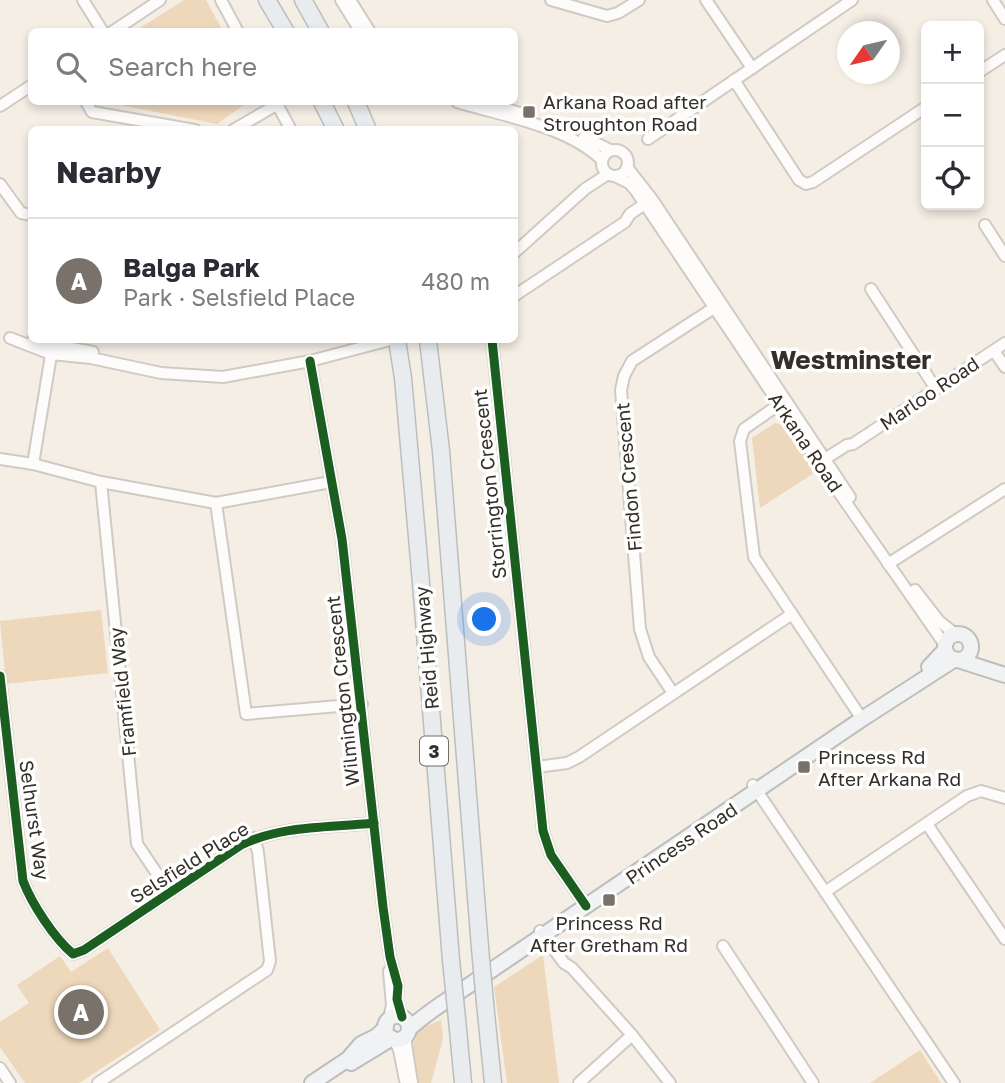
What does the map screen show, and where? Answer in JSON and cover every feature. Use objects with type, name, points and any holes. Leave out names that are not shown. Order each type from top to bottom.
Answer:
[{"type":"highway","points":[[267,0],[284,28]]},
{"type":"highway","points":[[303,0],[319,28]]},
{"type":"highway","points":[[324,105],[334,126]]},
{"type":"highway","points":[[357,105],[366,126]]},
{"type":"highway","name":"Reid Highway","points":[[397,343],[403,378],[463,1083]]},
{"type":"highway","name":"Reid Highway","points":[[428,343],[441,451],[493,1083]]},
{"type":"main road","points":[[965,636],[980,654],[1005,673],[952,650],[965,636]]},
{"type":"main road","name":"Princess Road","points":[[321,1083],[398,1028],[861,716],[952,650]]},
{"type":"main road","name":"Princess Road","points":[[312,1083],[348,1059],[361,1044],[398,1028]]},
{"type":"street","points":[[83,0],[100,28]]},
{"type":"street","points":[[118,28],[160,0]]},
{"type":"street","points":[[221,0],[236,28]]},
{"type":"street","points":[[341,0],[358,28]]},
{"type":"street","points":[[350,0],[368,28]]},
{"type":"street","points":[[551,0],[607,16],[618,13],[639,0]]},
{"type":"street","points":[[706,0],[751,68]]},
{"type":"street","points":[[649,139],[851,0]]},
{"type":"street","points":[[997,2],[1005,19]]},
{"type":"street","points":[[984,69],[1005,55]]},
{"type":"street","points":[[734,80],[799,180],[806,184],[921,110]]},
{"type":"street","points":[[0,106],[28,88]]},
{"type":"street","points":[[88,105],[92,112],[172,126]]},
{"type":"street","points":[[240,126],[274,105]]},
{"type":"street","points":[[278,105],[289,126]]},
{"type":"street","name":"Arkana Road","points":[[467,105],[557,132],[588,147],[607,168],[629,183],[651,205]]},
{"type":"street","points":[[492,105],[565,128],[610,150],[624,153],[628,160],[627,167],[620,174],[607,168]]},
{"type":"street","points":[[518,249],[607,168],[610,150]]},
{"type":"street","name":"Arkana Road","points":[[627,167],[890,563],[952,650]]},
{"type":"street","points":[[0,184],[21,213],[28,214]]},
{"type":"street","points":[[518,293],[625,222],[634,220],[651,205]]},
{"type":"street","points":[[985,225],[1005,256]]},
{"type":"street","points":[[871,289],[936,389]]},
{"type":"street","name":"Findon Crescent","points":[[673,693],[649,657],[640,629],[621,390],[624,376],[632,361],[718,305]]},
{"type":"street","points":[[5,337],[28,339]]},
{"type":"street","points":[[5,337],[52,351],[121,361],[161,373],[223,377],[310,361],[380,343]]},
{"type":"street","points":[[39,343],[52,351]]},
{"type":"street","points":[[344,343],[346,353]]},
{"type":"street","name":"Storrington Crescent","points":[[492,343],[544,838],[551,855],[584,904]]},
{"type":"street","name":"Marloo Road","points":[[824,464],[1005,343]]},
{"type":"street","points":[[33,464],[52,351]]},
{"type":"street","points":[[993,351],[1005,367]]},
{"type":"street","name":"Wilmington Crescent","points":[[310,361],[342,539],[390,957],[398,986],[398,1028]]},
{"type":"street","points":[[783,402],[744,429],[740,441],[754,557],[861,716]]},
{"type":"street","points":[[0,459],[33,464],[101,482],[215,503],[331,482]]},
{"type":"street","name":"Framfield Way","points":[[101,482],[137,844],[170,893]]},
{"type":"street","points":[[890,563],[1005,489]]},
{"type":"street","points":[[215,503],[246,715],[362,704]]},
{"type":"street","points":[[537,767],[567,763],[579,757],[792,614]]},
{"type":"street","name":"Selhurst Way","points":[[0,676],[5,776],[23,881],[28,893],[63,945],[73,954]]},
{"type":"street","points":[[755,788],[954,1083]]},
{"type":"street","points":[[825,892],[967,796],[981,792],[1005,799]]},
{"type":"street","name":"Selsfield Place","points":[[73,954],[84,950],[254,838],[271,833],[374,823]]},
{"type":"street","points":[[927,824],[1005,939]]},
{"type":"street","points":[[98,1083],[267,970],[270,961],[258,852],[254,838]]},
{"type":"street","points":[[544,931],[670,1083]]},
{"type":"street","points":[[723,946],[813,1083]]},
{"type":"street","points":[[398,1028],[405,1083]]},
{"type":"street","points":[[398,1028],[406,1045],[412,1083]]},
{"type":"street","points":[[579,1083],[632,1035]]},
{"type":"street","points":[[0,1068],[10,1083]]},
{"type":"shaded area","points":[[184,0],[206,0],[221,28],[140,28]]},
{"type":"shaded area","points":[[120,105],[244,105],[217,124]]},
{"type":"shaded area","points":[[775,423],[786,426],[817,471],[760,508],[752,438]]},
{"type":"shaded area","points":[[101,610],[108,673],[6,684],[0,621]]},
{"type":"shaded area","points":[[108,948],[160,1030],[79,1083],[25,1083],[0,1047],[0,1022],[29,1003],[17,985],[60,956],[71,972]]},
{"type":"shaded area","points":[[543,955],[559,1083],[507,1083],[494,987]]},
{"type":"shaded area","points":[[441,1020],[443,1039],[431,1083],[417,1083],[413,1045],[419,1029]]},
{"type":"shaded area","points":[[920,1050],[941,1083],[870,1083]]},
{"type":"cycle path","points":[[492,343],[543,831],[551,855],[586,906]]},
{"type":"cycle path","points":[[310,361],[342,539],[383,907],[402,1017]]},
{"type":"cycle path","points":[[0,676],[23,881],[44,920],[73,954],[84,950],[241,845],[273,834],[306,828],[374,823]]},
{"type":"place","name":"Arkana Road after Stroughton Road","points":[[529,112]]},
{"type":"place","name":"Princess Rd After Arkana Rd","points":[[804,767]]},
{"type":"place","name":"Princess Rd After Gretham Rd","points":[[609,900]]},
{"type":"place","name":"Balga Park","points":[[81,1012]]},
{"type":"district","name":"Westminster","points":[[851,359]]}]
